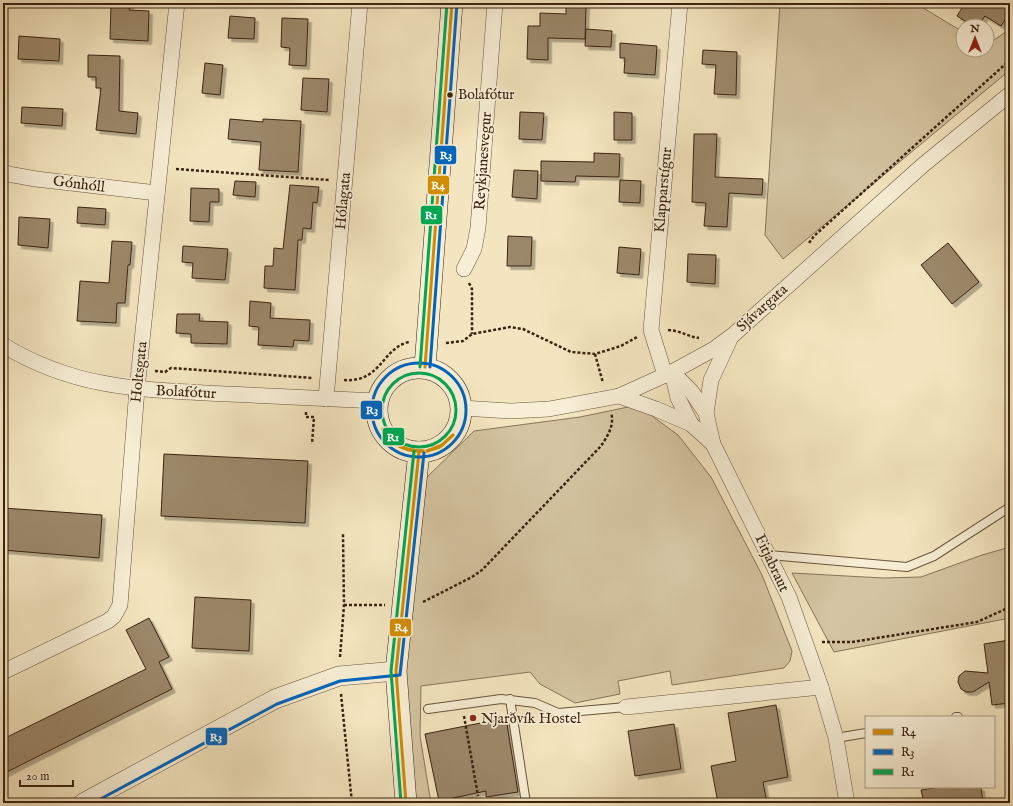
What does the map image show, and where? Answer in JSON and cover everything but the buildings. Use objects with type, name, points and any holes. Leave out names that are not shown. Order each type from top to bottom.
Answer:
[{"type":"main road","points":[[425,367],[452,3]]},
{"type":"main road","points":[[412,367],[425,367],[437,371],[447,377],[455,386],[460,397],[462,408],[460,422],[454,434],[444,444],[432,450],[419,452],[406,450],[395,445],[386,436],[380,426],[377,414],[377,401],[382,389],[390,379],[400,371],[412,367]]},
{"type":"main road","points":[[406,803],[396,671],[419,452]]},
{"type":"street","name":"Holtsgata","points":[[3,672],[108,621],[114,616],[120,605],[137,389],[177,3]]},
{"type":"street","name":"Hólagata","points":[[326,399],[360,3]]},
{"type":"street","name":"Reykjanesvegur","points":[[464,269],[474,249],[478,228],[496,3]]},
{"type":"street","name":"Klapparstígur","points":[[668,374],[651,330],[680,3]]},
{"type":"street","name":"Sjávargata","points":[[462,408],[511,411],[549,409],[613,398],[668,374],[714,349],[732,335],[923,165],[1010,94]]},
{"type":"street","name":"Gónhóll","points":[[3,171],[8,174],[36,179],[157,193]]},
{"type":"street","name":"Fitjabraut","points":[[732,335],[711,380],[706,413],[713,444],[789,597],[806,641],[822,686],[836,738],[847,803]]},
{"type":"street","name":"Bolafótur","points":[[3,345],[23,357],[63,374],[88,381],[137,389],[377,401]]},
{"type":"street","name":"Fitjabraut","points":[[668,374],[691,391],[706,413]]},
{"type":"street","name":"Fitjabraut","points":[[668,374],[691,424]]},
{"type":"street","name":"Fitjabraut","points":[[613,398],[656,409],[691,424],[713,444]]},
{"type":"street","points":[[83,803],[274,699],[339,676],[396,671]]},
{"type":"street","points":[[626,707],[822,686]]},
{"type":"lane","points":[[769,555],[907,567],[934,556],[1010,507]]},
{"type":"lane","points":[[428,709],[510,699],[535,703],[558,713],[626,707]]},
{"type":"lane","points":[[510,699],[526,803]]},
{"type":"lane","points":[[836,738],[865,733]]},
{"type":"path","points":[[808,246],[814,236],[1010,60]]},
{"type":"path","points":[[160,168],[345,182]]},
{"type":"path","points":[[139,371],[165,372],[171,368],[359,380],[375,371],[404,344],[463,341],[472,334],[510,328],[528,332],[570,352],[595,354],[621,346],[651,330],[682,331],[690,336],[704,337]]},
{"type":"path","points":[[344,605],[416,606],[472,577],[482,570],[601,446],[609,434],[613,398],[595,354]]},
{"type":"path","points":[[806,641],[852,642],[977,622],[1010,607]]},
{"type":"path","points":[[462,705],[478,796]]},
{"type":"shaded area","points":[[780,3],[915,3],[955,27],[955,58],[995,58],[995,39],[1010,29],[1010,70],[783,259],[765,235]]},
{"type":"shaded area","points":[[628,407],[648,413],[678,435],[711,477],[762,575],[792,651],[790,661],[784,668],[672,685],[670,671],[618,681],[620,694],[575,703],[540,684],[530,672],[421,686],[420,736],[431,803],[413,803],[405,677],[423,481],[474,431],[580,417]]},
{"type":"shaded area","points":[[1010,547],[1010,618],[834,652],[792,573],[883,578],[921,577],[982,555]]},
{"type":"transit line","name":"R1","points":[[420,367],[447,3]]},
{"type":"transit line","name":"R4","points":[[425,367],[452,3]]},
{"type":"transit line","name":"R3","points":[[430,367],[457,3]]},
{"type":"transit line","name":"R3","points":[[419,363],[437,366],[453,376],[463,392],[466,410],[463,428],[453,444],[437,454],[419,457],[401,454],[385,444],[375,428],[372,410],[375,392],[385,376],[401,366],[419,363]]},
{"type":"transit line","name":"R1","points":[[412,373],[426,373],[440,379],[450,389],[456,403],[456,410],[454,424],[450,431],[440,441],[426,447],[412,447],[398,441],[388,431],[382,417],[382,403],[388,389],[398,379],[412,373]]},
{"type":"transit line","name":"R4","points":[[383,429],[400,446],[410,450],[423,451]]},
{"type":"transit line","name":"R4","points":[[383,429],[391,440],[400,447],[410,450],[423,451]]},
{"type":"transit line","name":"R4","points":[[427,451],[442,445],[453,435]]},
{"type":"transit line","name":"R4","points":[[427,451],[440,447],[453,435]]},
{"type":"transit line","name":"R1","points":[[401,803],[391,671],[414,451]]},
{"type":"transit line","name":"R4","points":[[406,803],[396,671],[419,452]]},
{"type":"transit line","name":"R3","points":[[93,803],[277,704],[340,681],[400,675],[424,453]]},
{"type":"place","name":"Bolafótur","points":[[450,95]]},
{"type":"place","name":"Njarðvík Hostel","points":[[473,718]]}]
